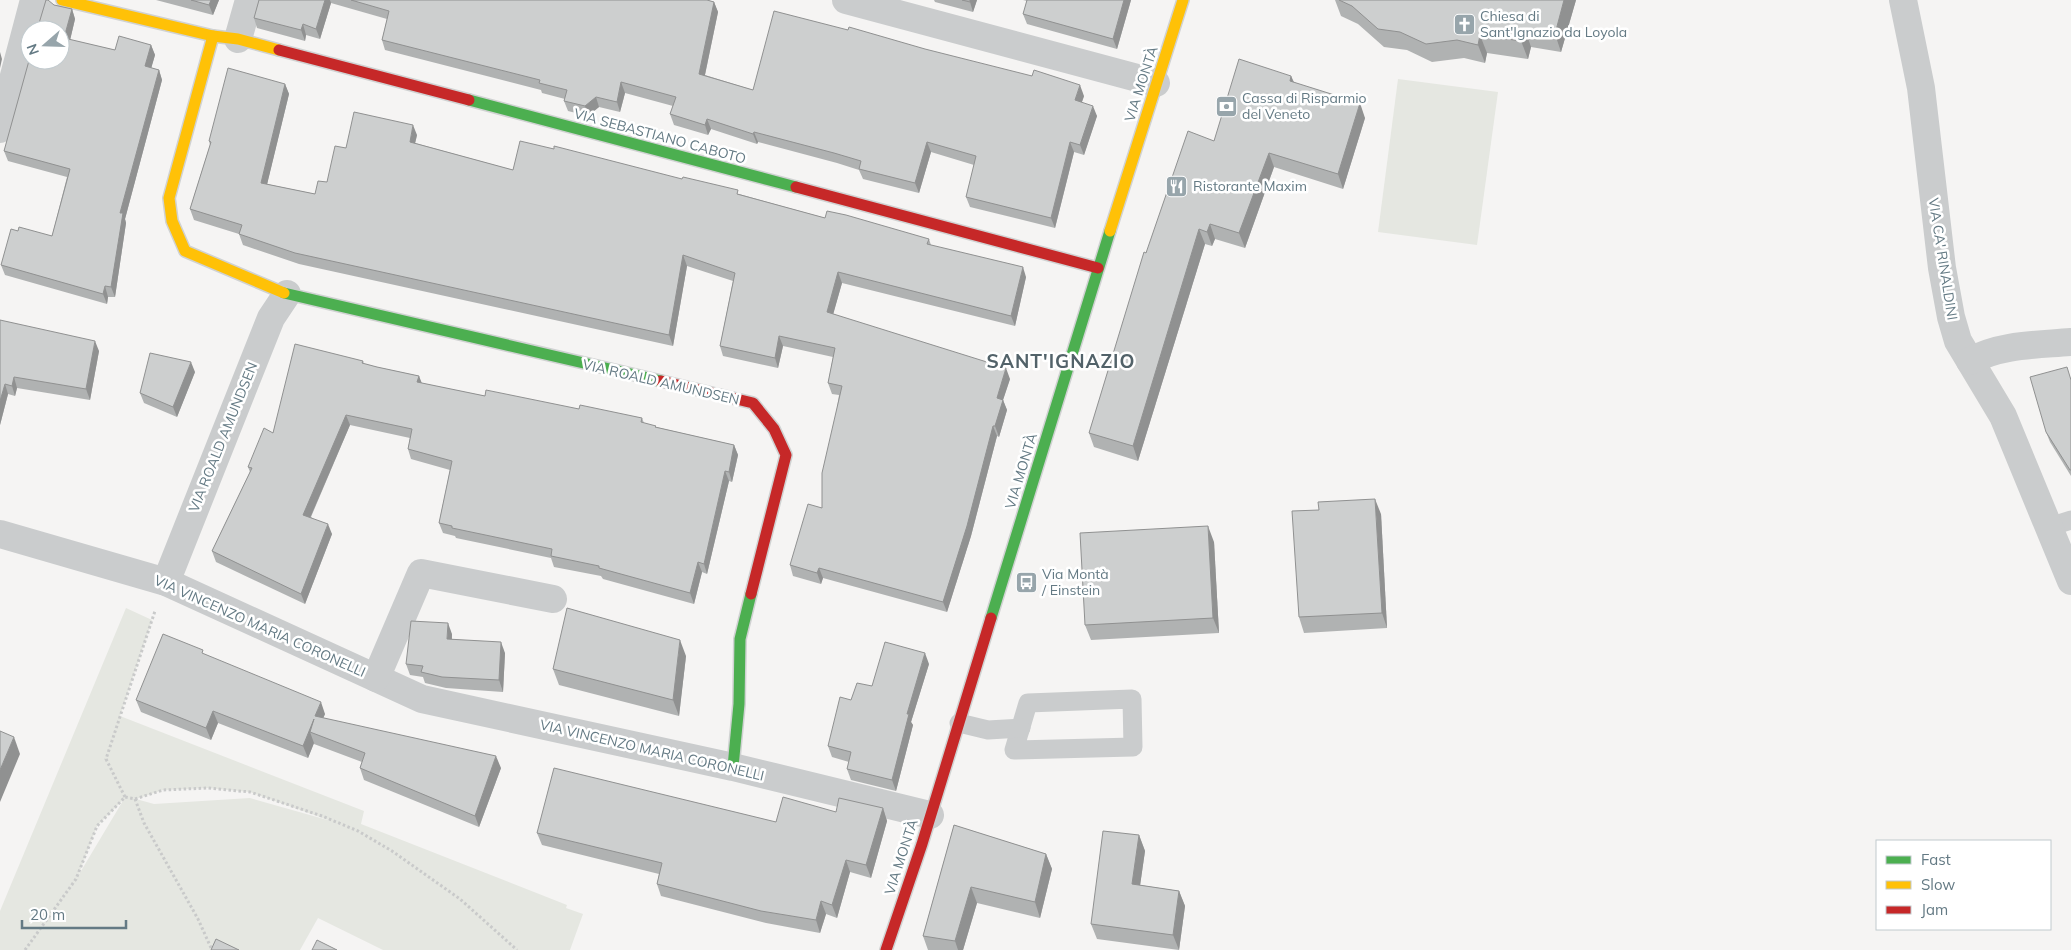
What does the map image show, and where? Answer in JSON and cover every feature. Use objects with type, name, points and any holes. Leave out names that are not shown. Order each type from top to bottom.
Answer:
[{"type":"street","points":[[0,129],[34,0]]},
{"type":"street","name":"VIA SEBASTIANO CABOTO","points":[[62,0],[225,38],[1098,268]]},
{"type":"street","points":[[225,38],[249,0]]},
{"type":"street","points":[[846,0],[1156,83]]},
{"type":"street","name":"VIA MONTÀ","points":[[886,950],[930,816],[1098,268],[1183,0]]},
{"type":"street","name":"VIA CA' RINALDINI","points":[[1903,0],[1921,88],[1942,268],[1950,317],[1958,340],[2003,416],[2060,524],[2071,581]]},
{"type":"street","name":"VIA ROALD AMUNDSEN","points":[[225,38],[169,198],[172,221],[185,251],[287,294],[753,404],[774,429],[786,456],[740,639],[739,704],[733,767]]},
{"type":"street","name":"VIA ROALD AMUNDSEN","points":[[166,582],[271,318],[287,294]]},
{"type":"street","points":[[1970,362],[1984,354],[2003,348],[2071,342]]},
{"type":"street","name":"VIA VINCENZO MARIA CORONELLI","points":[[0,534],[166,582],[422,700],[733,767],[930,816]]},
{"type":"street","name":"VIA VINCENZO MARIA CORONELLI","points":[[376,678],[422,573],[553,599]]},
{"type":"lane","points":[[1132,699],[1133,747],[1014,750],[1021,728],[1028,703],[1132,699]]},
{"type":"lane","points":[[959,723],[988,730],[1021,728]]},
{"type":"path","points":[[125,797],[106,759],[166,582]]},
{"type":"path","points":[[125,797],[135,799],[162,790],[208,788],[250,792],[322,816],[358,831],[392,851],[460,899],[517,950]]},
{"type":"path","points":[[25,950],[76,879],[97,826],[125,797]]},
{"type":"path","points":[[135,799],[144,823],[198,919],[212,950]]},
{"type":"shaded area","points":[[1398,79],[1498,92],[1477,245],[1378,232]]},
{"type":"shaded area","points":[[126,608],[152,620],[120,716],[364,811],[361,824],[567,905],[566,908],[583,914],[570,950],[383,950],[318,918],[300,950],[0,950],[0,911]],"holes":[[[208,788],[250,792],[331,821],[250,798],[154,804],[136,799],[163,790]],[[124,799],[78,876],[97,826]]]},
{"type":"building","points":[[46,0],[54,5],[72,9],[69,20],[40,20]]},
{"type":"building","points":[[191,0],[211,0],[209,5]]},
{"type":"building","points":[[259,0],[325,0],[316,29],[303,24],[301,30],[254,18]]},
{"type":"building","points":[[351,0],[707,0],[714,2],[699,74],[753,90],[774,11],[848,30],[849,27],[925,49],[1032,76],[1034,70],[1080,85],[1075,100],[1093,106],[1080,145],[1070,142],[1051,218],[966,197],[976,156],[927,142],[915,183],[859,169],[861,161],[834,153],[754,132],[753,134],[707,119],[705,125],[670,114],[676,97],[621,82],[617,102],[596,97],[585,106],[564,101],[567,90],[539,83],[540,80],[382,40],[389,11]]},
{"type":"building","points":[[1027,0],[1124,0],[1113,39],[1023,14]]},
{"type":"building","name":"Chiesa di Sant'Ignazio da Loyola","points":[[1339,0],[1564,0],[1555,34],[1525,29],[1521,41],[1480,35],[1478,45],[1457,40],[1426,44],[1400,32],[1378,29],[1352,6]]},
{"type":"building","points":[[119,36],[151,45],[145,66],[159,70],[120,213],[123,213],[111,287],[105,286],[103,294],[1,265],[11,229],[18,231],[19,227],[52,236],[70,169],[4,151],[26,70],[70,70],[70,39],[115,50]]},
{"type":"building","points":[[1239,59],[1291,76],[1290,81],[1360,103],[1338,174],[1269,153],[1239,233],[1210,224],[1207,232],[1199,229],[1133,446],[1089,433],[1144,252],[1146,253],[1188,131],[1214,141]]},
{"type":"building","points":[[228,68],[285,84],[261,183],[315,194],[318,181],[327,182],[335,146],[346,148],[354,112],[413,125],[410,142],[513,170],[520,141],[554,149],[554,146],[682,179],[683,177],[738,190],[737,194],[825,218],[827,211],[846,215],[929,239],[927,244],[1023,267],[1011,316],[838,272],[827,312],[1006,368],[997,398],[1003,400],[995,426],[993,426],[967,526],[943,602],[819,568],[817,573],[790,565],[808,504],[822,508],[822,473],[842,386],[828,383],[835,348],[779,336],[775,358],[720,346],[735,273],[683,255],[669,335],[295,253],[239,234],[242,225],[190,209],[211,142],[209,141]]},
{"type":"building","points":[[0,320],[95,341],[86,389],[14,377],[12,386],[5,384],[0,401]]},
{"type":"building","points":[[295,344],[363,361],[362,363],[377,367],[419,376],[417,382],[485,396],[486,390],[579,409],[580,405],[642,418],[641,422],[655,427],[734,445],[729,472],[725,471],[704,564],[698,562],[690,593],[599,568],[599,566],[551,556],[552,549],[452,528],[452,526],[439,523],[452,461],[408,449],[412,429],[346,415],[303,515],[328,524],[301,594],[212,551],[252,468],[248,467],[264,428],[273,433]]},
{"type":"building","points":[[150,353],[191,362],[173,407],[140,393]]},
{"type":"building","points":[[2067,367],[2071,380],[2071,470],[2046,432],[2030,377]]},
{"type":"building","points":[[1375,499],[1382,613],[1299,617],[1292,511],[1319,510],[1318,502]]},
{"type":"building","points":[[1208,526],[1213,618],[1085,625],[1080,533]]},
{"type":"building","points":[[567,608],[680,640],[673,700],[553,669]]},
{"type":"building","points":[[411,621],[448,623],[447,639],[501,642],[499,680],[442,677],[421,672],[423,666],[406,664]]},
{"type":"building","points":[[163,634],[203,650],[202,653],[321,702],[315,716],[496,756],[475,816],[360,768],[365,753],[310,732],[314,719],[303,746],[213,711],[206,728],[136,700]]},
{"type":"building","points":[[885,642],[925,653],[907,714],[909,714],[892,780],[847,769],[851,752],[828,746],[840,697],[851,700],[857,683],[872,686]]},
{"type":"building","points":[[0,731],[14,737],[0,770]]},
{"type":"building","points":[[554,768],[776,822],[783,797],[836,812],[839,798],[883,808],[866,865],[846,860],[832,905],[821,901],[816,920],[761,911],[657,884],[662,863],[537,833]]},
{"type":"building","points":[[954,825],[1046,854],[1035,902],[971,887],[955,941],[923,936]]},
{"type":"building","points":[[1103,831],[1139,835],[1132,884],[1179,891],[1173,935],[1091,924]]},
{"type":"building","points":[[216,939],[239,950],[211,950]]},
{"type":"building","points":[[317,940],[337,950],[312,950]]},
{"type":"traffic: fast","points":[[469,100],[796,187]]},
{"type":"traffic: fast","points":[[991,618],[1110,231]]},
{"type":"traffic: fast","points":[[284,293],[661,381]]},
{"type":"traffic: fast","points":[[733,767],[739,704],[740,639],[751,594]]},
{"type":"traffic: slow","points":[[62,0],[213,36],[238,39],[279,50]]},
{"type":"traffic: slow","points":[[1110,231],[1183,0]]},
{"type":"traffic: slow","points":[[213,36],[169,198],[172,221],[185,251],[284,293]]},
{"type":"traffic: jam","points":[[279,50],[469,100]]},
{"type":"traffic: jam","points":[[796,187],[1098,268]]},
{"type":"traffic: jam","points":[[661,381],[753,403],[774,429],[786,455],[751,594]]},
{"type":"traffic: jam","points":[[886,950],[922,844],[991,618]]},
{"type":"place","name":"Chiesa di Sant'Ignazio da Loyola","points":[[1464,24]]},
{"type":"place","name":"Cassa di Risparmio del Veneto","points":[[1226,106]]},
{"type":"place","name":"Ristorante Maxim","points":[[1177,186]]},
{"type":"place","name":"Via Montà / Einstein","points":[[1026,582]]},
{"type":"district","name":"SANT'IGNAZIO","points":[[1061,361]]}]
